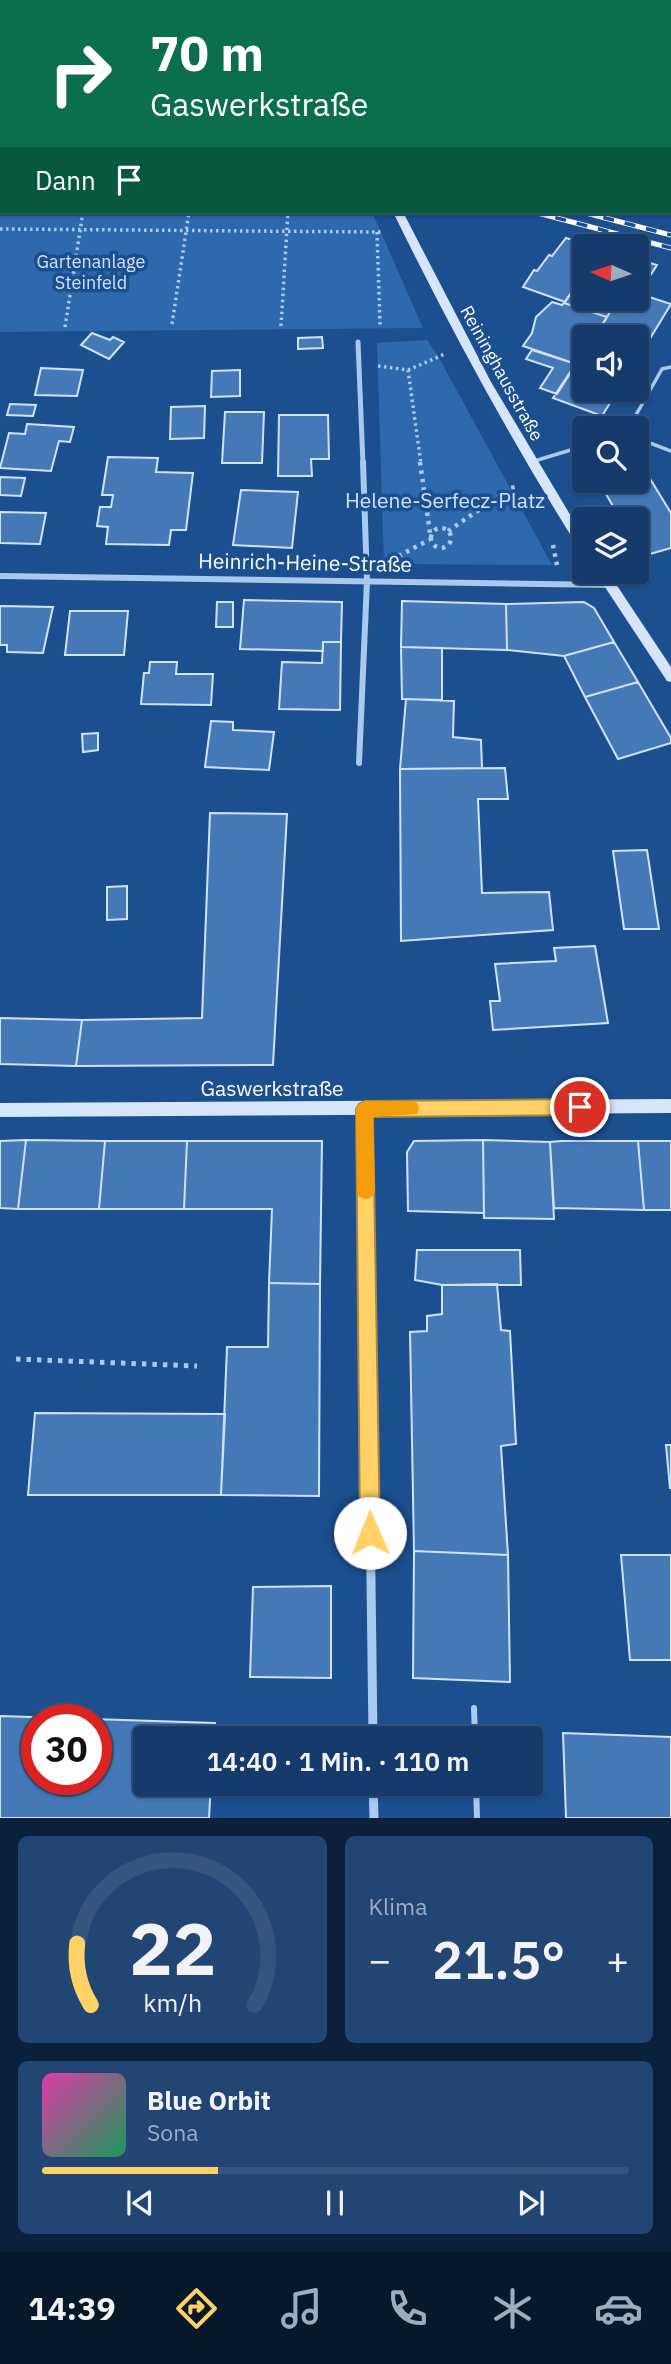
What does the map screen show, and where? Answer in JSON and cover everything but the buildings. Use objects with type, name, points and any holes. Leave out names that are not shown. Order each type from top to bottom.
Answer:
[{"type":"main road","name":"Reininghausstraße","points":[[398,214],[464,346],[572,528]]},
{"type":"main road","points":[[609,584],[671,677]]},
{"type":"main road","name":"Gaswerkstraße","points":[[0,1110],[671,1106]]},
{"type":"street","points":[[358,342],[368,581],[359,763]]},
{"type":"street","name":"Heinrich-Heine-Straße","points":[[0,576],[572,584]]},
{"type":"street","points":[[365,1109],[373,1726]]},
{"type":"street","points":[[373,1796],[374,1818]]},
{"type":"lane","points":[[635,416],[662,369],[671,367]]},
{"type":"lane","points":[[649,443],[671,451]]},
{"type":"lane","points":[[531,462],[572,450]]},
{"type":"lane","points":[[474,1708],[475,1726]]},
{"type":"lane","points":[[476,1796],[477,1818]]},
{"type":"path","points":[[65,327],[83,214]]},
{"type":"path","points":[[172,324],[189,214]]},
{"type":"path","points":[[281,326],[288,214]]},
{"type":"path","points":[[0,229],[389,232]]},
{"type":"path","points":[[377,232],[380,325]]},
{"type":"path","points":[[359,363],[408,370],[444,354]]},
{"type":"path","points":[[408,370],[429,540]]},
{"type":"path","points":[[430,533],[440,529],[448,531],[511,488],[520,485]]},
{"type":"path","points":[[429,540],[437,546],[445,546],[452,539],[448,531]]},
{"type":"path","points":[[383,581],[384,564],[429,540]]},
{"type":"path","points":[[16,1359],[197,1366]]},
{"type":"green space","name":"Gartenanlage Steinfeld","points":[[0,214],[373,214],[423,328],[0,332]]},
{"type":"green space","name":"Helene-Serfecz-Platz","points":[[427,340],[552,565],[384,564],[377,343]]},
{"type":"railway","points":[[542,214],[671,248]]},
{"type":"railway","points":[[590,214],[671,235]]},
{"type":"slow traffic","points":[[366,1191],[365,1109],[411,1109]]},
{"type":"route","points":[[370,1533],[365,1109],[580,1107]]}]
